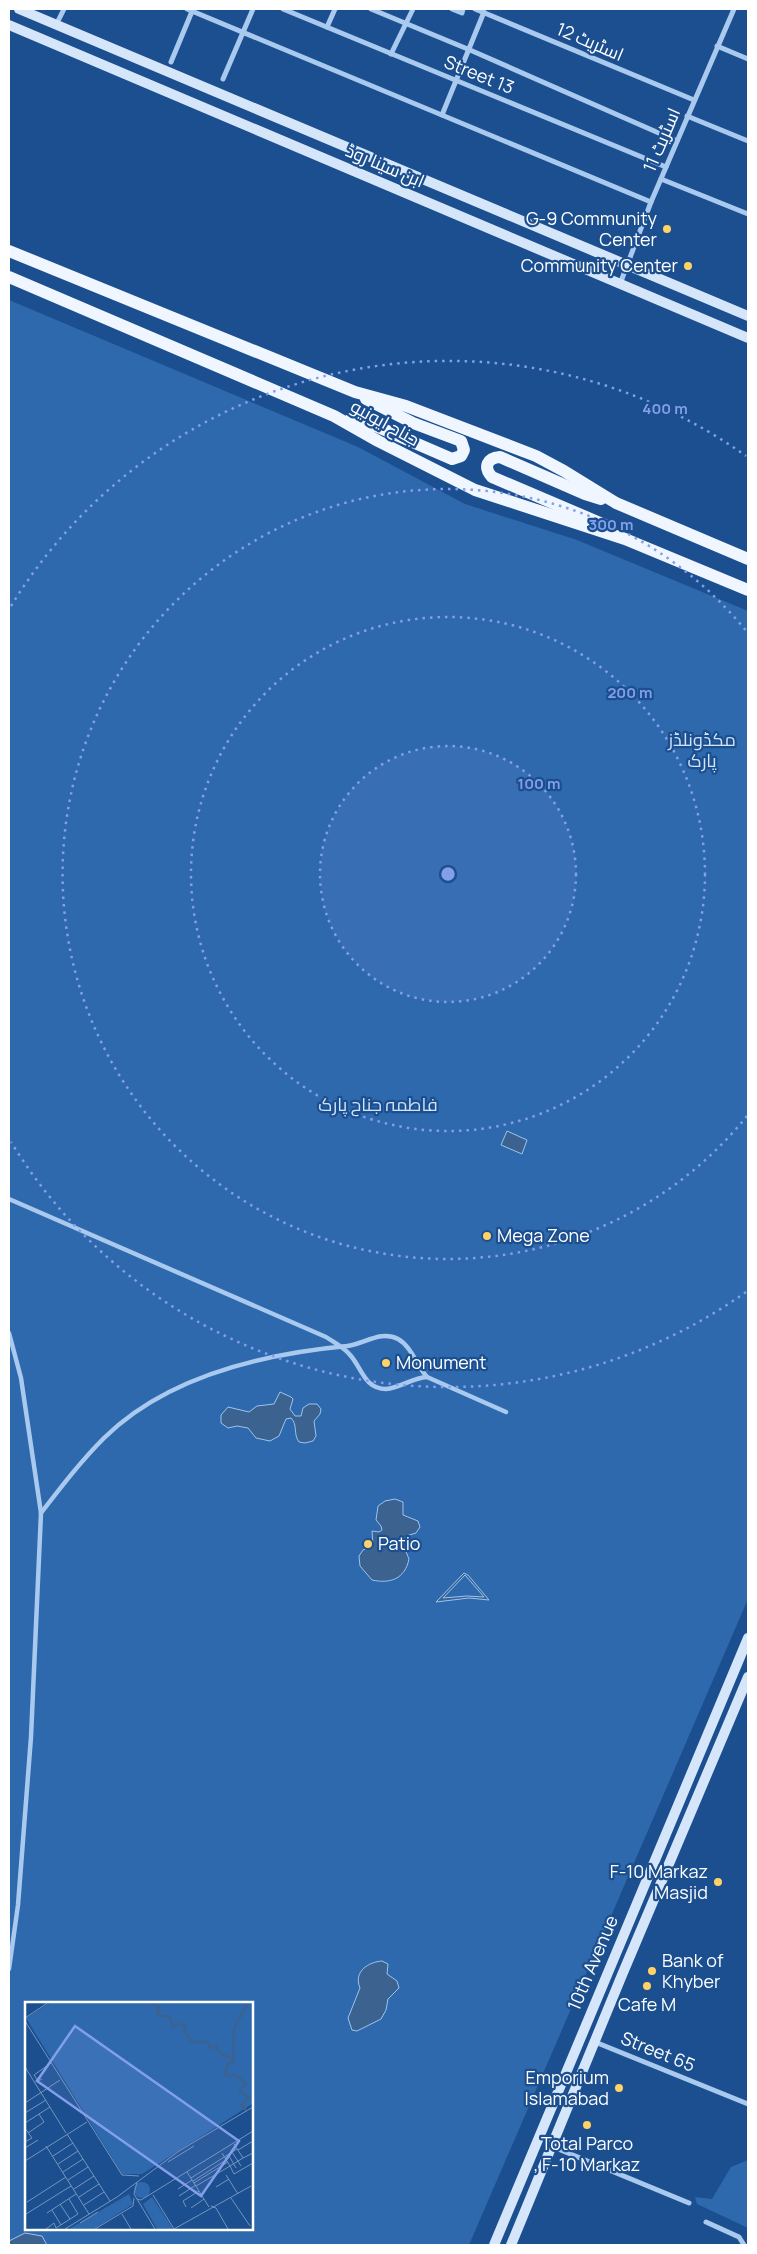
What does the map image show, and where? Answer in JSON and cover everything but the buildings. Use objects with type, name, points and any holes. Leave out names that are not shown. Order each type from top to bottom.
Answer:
[{"type":"main road","name":"ابن سینا روڈ","points":[[19,9],[748,316]]},
{"type":"main road","name":"ابن سینا روڈ","points":[[9,25],[748,338]]},
{"type":"main road","name":"جناح ایونیو","points":[[9,251],[356,392],[406,406],[536,456],[616,503],[748,559]]},
{"type":"main road","name":"جناح ایونیو","points":[[9,277],[334,416],[378,441],[475,490],[625,539],[748,590]]},
{"type":"main road","points":[[334,416],[378,427],[452,459],[461,456],[464,450],[461,441],[376,406],[356,392]]},
{"type":"main road","points":[[616,503],[585,494],[500,457],[494,457],[489,460],[486,467],[492,477],[611,528],[625,539]]},
{"type":"main road","name":"10th Avenue","points":[[494,2245],[748,1638]]},
{"type":"main road","name":"10th Avenue","points":[[512,2245],[551,2146],[748,1677]]},
{"type":"main road","points":[[726,1692],[739,1699]]},
{"type":"main road","points":[[624,1931],[638,1937]]},
{"type":"street","points":[[56,25],[64,9]]},
{"type":"street","points":[[171,62],[191,9],[651,202]]},
{"type":"street","points":[[223,79],[253,9]]},
{"type":"street","name":"Street 13","points":[[283,9],[666,167]]},
{"type":"street","points":[[327,27],[335,9]]},
{"type":"street","points":[[371,9],[470,50],[677,141]]},
{"type":"street","points":[[391,54],[413,9]]},
{"type":"street","points":[[452,9],[462,13],[463,9]]},
{"type":"street","name":"اسٹریٹ 12","points":[[475,9],[488,12],[694,100]]},
{"type":"street","name":"اسٹریٹ 11","points":[[620,284],[651,202],[734,9]]},
{"type":"street","points":[[442,114],[488,12]]},
{"type":"street","points":[[717,46],[748,59]]},
{"type":"street","points":[[687,116],[748,141]]},
{"type":"street","points":[[661,179],[748,214]]},
{"type":"street","points":[[9,1198],[272,1312],[341,1346],[352,1356],[363,1377],[376,1388],[393,1388],[414,1379],[428,1378]]},
{"type":"street","points":[[9,1333],[21,1378],[41,1513],[31,1737],[18,1905],[9,1969]]},
{"type":"street","points":[[41,1513],[73,1472],[105,1437],[138,1410],[178,1387],[252,1360],[290,1352],[357,1344],[380,1336],[390,1336],[405,1345],[416,1364],[428,1378],[506,1412]]},
{"type":"street","name":"Street 65","points":[[595,2042],[748,2104]]},
{"type":"street","points":[[551,2146],[689,2203]]},
{"type":"street","points":[[706,2222],[739,2237],[744,2245]]},
{"type":"green space","name":"فاطمہ جناح پارک","points":[[9,300],[358,447],[465,504],[577,540],[748,611],[748,1599],[469,2245],[9,2245]]},
{"type":"green space","points":[[748,2160],[748,2228],[697,2204],[695,2197],[712,2199],[731,2167]]},
{"type":"shaded area","points":[[507,1131],[527,1140],[522,1154],[501,1145]]},
{"type":"shaded area","points":[[280,1392],[293,1399],[290,1409],[295,1416],[301,1416],[303,1408],[309,1404],[317,1404],[321,1409],[320,1414],[314,1421],[316,1436],[313,1441],[299,1442],[291,1418],[286,1419],[279,1436],[270,1441],[256,1438],[248,1428],[237,1426],[228,1428],[221,1423],[221,1415],[228,1407],[249,1412],[257,1406],[274,1404]]},
{"type":"shaded area","points":[[395,1499],[403,1502],[403,1515],[418,1521],[420,1527],[416,1533],[406,1536],[402,1542],[409,1559],[404,1571],[396,1579],[385,1581],[372,1580],[360,1566],[359,1556],[363,1550],[373,1545],[372,1531],[379,1532],[382,1530],[376,1520],[378,1506],[385,1501]]},
{"type":"shaded area","points":[[464,1573],[468,1575],[489,1600],[469,1598],[436,1602]],"holes":[[[465,1575],[484,1597],[467,1596],[443,1598]]]},
{"type":"shaded area","points":[[382,1961],[388,1964],[387,1974],[397,1981],[399,1988],[388,1999],[386,2010],[381,2019],[357,2031],[352,2030],[348,2018],[360,1988],[358,1982],[360,1972],[372,1963]]},
{"type":"shaded area","points":[[25,2233],[42,2236],[47,2245],[9,2245],[9,2241]]},
{"type":"place","name":"G-9 Community Center","points":[[667,229]]},
{"type":"place","name":"Community Center","points":[[688,266]]},
{"type":"place","name":"Mega Zone","points":[[487,1236]]},
{"type":"place","name":"Monument","points":[[386,1363]]},
{"type":"place","name":"Patio","points":[[368,1544]]},
{"type":"place","name":"F-10 Markaz Masjid","points":[[718,1882]]},
{"type":"place","name":"Bank of Khyber","points":[[652,1971]]},
{"type":"place","name":"Cafe M","points":[[647,1986]]},
{"type":"place","name":"Emporium Islamabad","points":[[619,2088]]},
{"type":"place","name":"Total Parco , F-10 Markaz","points":[[587,2125]]},
{"type":"park label","name":"مکڈونلڈز پارک","points":[[702,750]]}]
